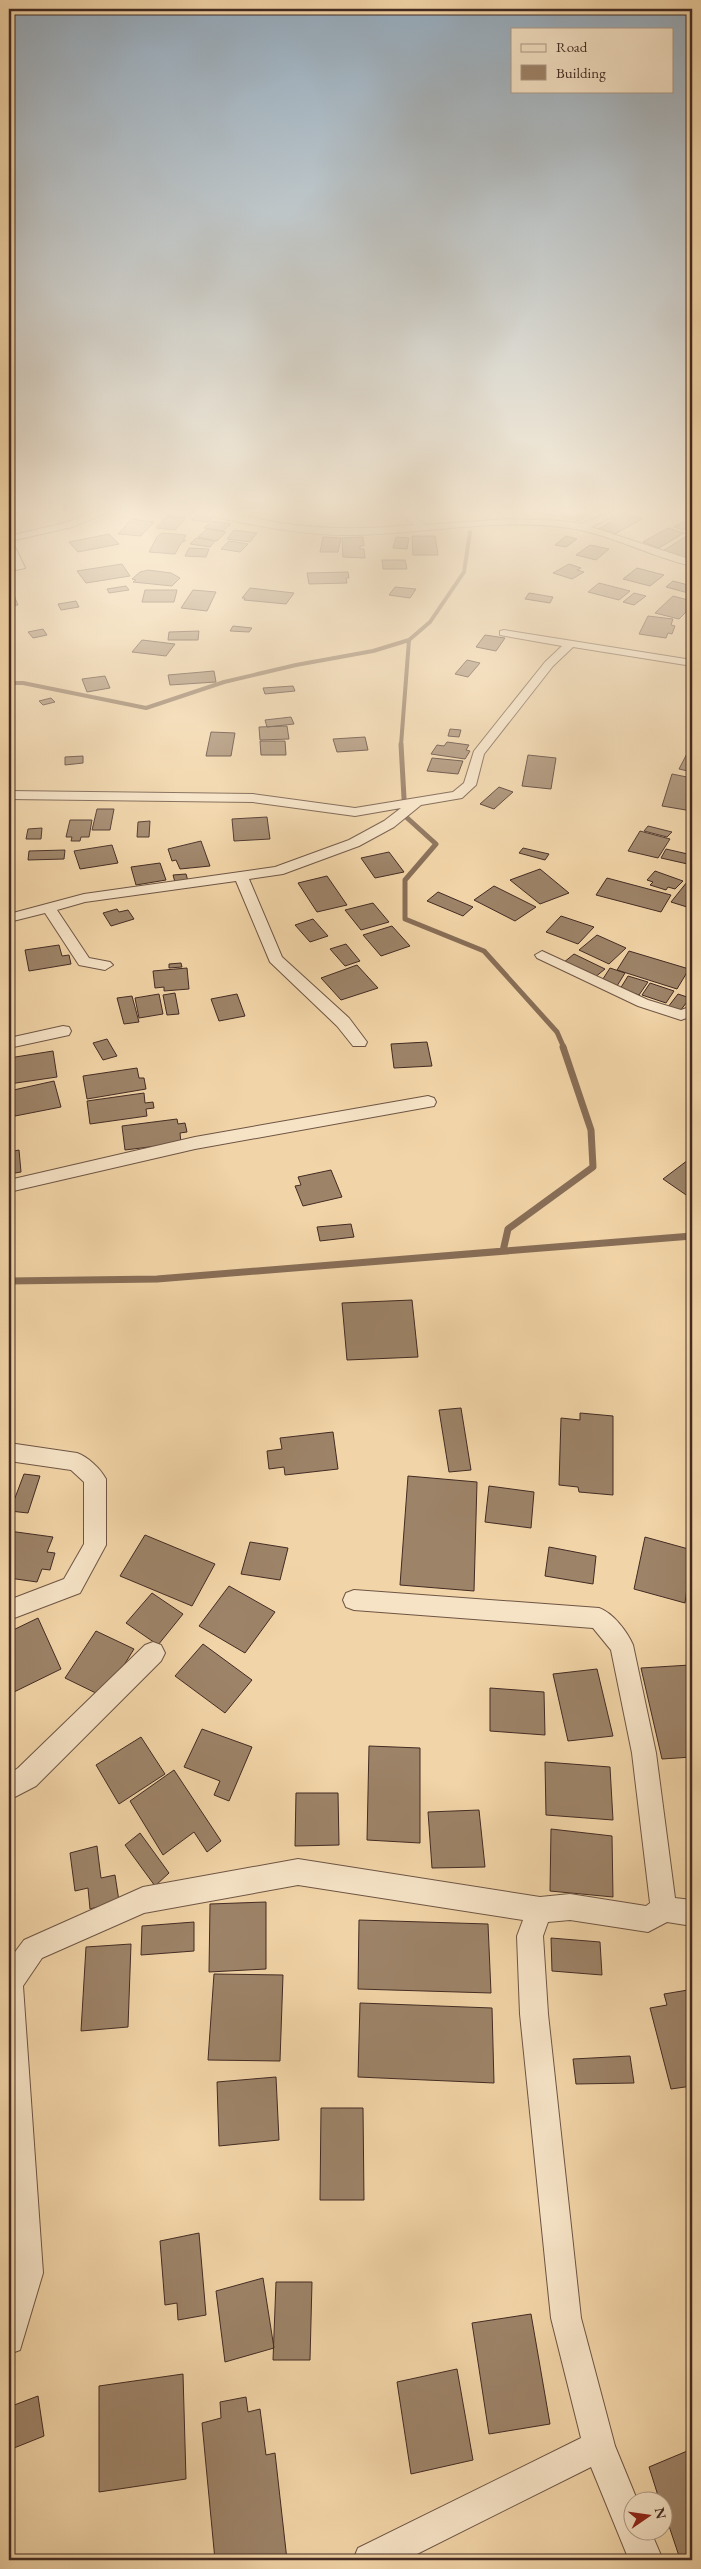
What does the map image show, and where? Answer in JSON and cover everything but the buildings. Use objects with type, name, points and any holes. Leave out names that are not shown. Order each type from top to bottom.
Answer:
[{"type":"street","points":[[504,633],[692,663]]},
{"type":"street","points":[[9,795],[253,798],[355,812],[457,795],[470,785],[478,754],[549,664],[570,644]]},
{"type":"street","points":[[9,918],[84,898],[278,871],[354,844],[389,824],[416,803]]},
{"type":"street","points":[[241,876],[275,959],[343,1022],[359,1042]]},
{"type":"street","points":[[49,908],[84,962],[105,965]]},
{"type":"street","points":[[542,955],[643,1003],[681,1016],[692,1011]]},
{"type":"street","points":[[9,1043],[63,1031]]},
{"type":"street","points":[[9,1186],[195,1143],[428,1102]]},
{"type":"street","points":[[9,1452],[77,1462],[96,1479],[95,1545],[72,1586],[9,1610]]},
{"type":"street","points":[[354,1600],[599,1618],[622,1645],[644,1753],[664,1909]]},
{"type":"street","points":[[9,1788],[27,1777],[153,1654]]},
{"type":"street","points":[[9,2339],[28,2274],[9,1982],[33,1949],[143,1900],[298,1872],[540,1910],[570,1908],[648,1919],[664,1909],[692,1913]]},
{"type":"street","points":[[540,1910],[530,1936],[534,2014],[548,2127],[566,2318],[599,2446],[624,2507]]},
{"type":"street","points":[[370,2560],[599,2446]]},
{"type":"street","points":[[639,2542],[646,2560]]},
{"type":"waterway","points":[[409,640],[422,629]]},
{"type":"waterway","points":[[9,683],[23,683],[146,708],[224,682],[296,665],[373,651],[409,640]]},
{"type":"waterway","points":[[401,745],[409,640]]},
{"type":"waterway","points":[[401,745],[405,816],[436,844],[405,880],[405,919],[484,951],[557,1032],[564,1048]]},
{"type":"waterway","points":[[503,1251],[508,1229],[593,1167],[591,1130],[563,1047]]},
{"type":"waterway","points":[[9,1281],[157,1279],[692,1236]]}]
